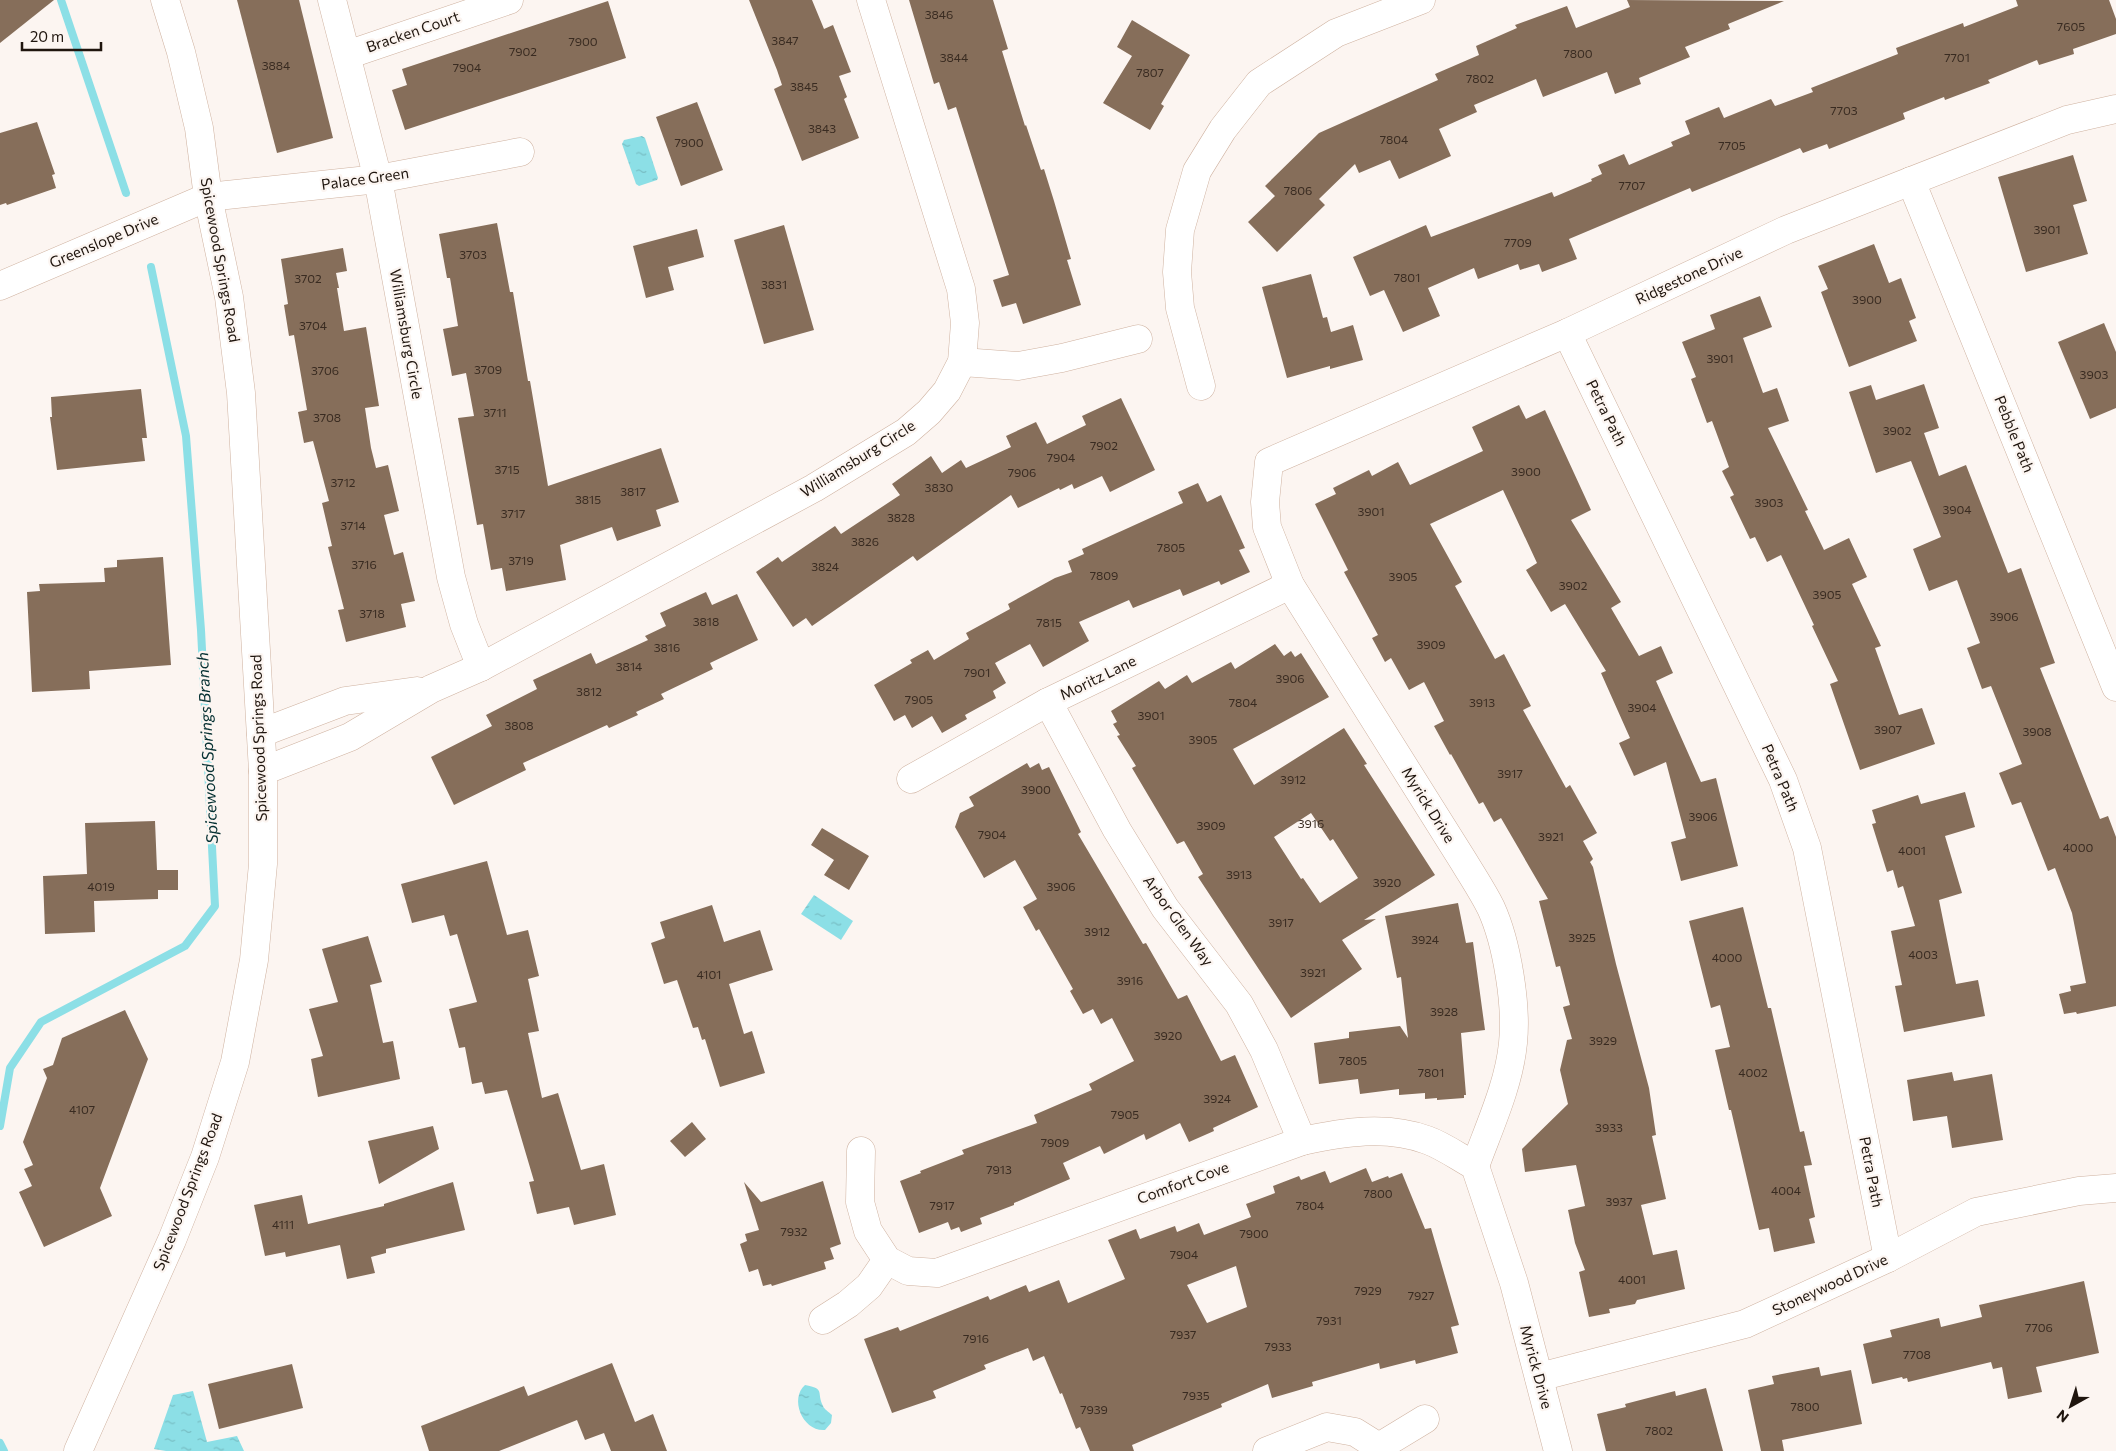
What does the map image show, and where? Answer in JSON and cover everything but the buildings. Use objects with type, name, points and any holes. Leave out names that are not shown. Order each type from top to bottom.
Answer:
[{"type":"street","name":"Spicewood Springs Road","points":[[78,1451],[176,1231],[205,1157],[235,1062],[255,952],[263,864],[263,771],[240,393],[229,298],[208,197],[199,128],[181,52],[165,0]]},
{"type":"street","name":"Williamsburg Circle","points":[[332,0],[378,179],[451,577],[464,624],[481,667]]},
{"type":"street","name":"Bracken Court","points":[[347,54],[508,0]]},
{"type":"street","name":"Williamsburg Circle","points":[[263,771],[350,737],[431,689],[481,667],[814,488],[906,432],[929,412],[947,391],[962,362],[965,323],[961,289],[872,0]]},
{"type":"street","points":[[1201,386],[1180,308],[1177,272],[1180,230],[1197,170],[1223,129],[1259,83],[1336,33],[1421,0]]},
{"type":"street","name":"Ridgestone Drive","points":[[1269,462],[1568,333],[1786,230],[2067,120],[2116,109]]},
{"type":"street","name":"Palace Green","points":[[208,197],[378,179],[520,152]]},
{"type":"street","name":"Pebble Path","points":[[1911,180],[2116,687]]},
{"type":"street","name":"Greenslope Drive","points":[[0,286],[208,197]]},
{"type":"street","name":"Petra Path","points":[[1568,333],[1784,780],[1807,848],[1888,1258]]},
{"type":"street","points":[[962,362],[1018,366],[1062,358],[1138,339]]},
{"type":"street","name":"Myrick Drive","points":[[1269,462],[1265,502],[1267,527],[1290,585],[1491,909],[1504,952],[1513,998],[1513,1043],[1505,1082],[1474,1166],[1514,1283],[1558,1451]]},
{"type":"street","name":"Moritz Lane","points":[[911,779],[1048,702],[1290,585]]},
{"type":"street","name":"Williamsburg Circle","points":[[261,733],[345,701],[431,689]]},
{"type":"street","name":"Arbor Glen Way","points":[[1048,702],[1116,830],[1165,908],[1239,1004],[1264,1050],[1302,1140]]},
{"type":"street","name":"Comfort Cove","points":[[861,1151],[860,1202],[868,1231],[888,1260],[908,1271],[937,1273],[1302,1140],[1339,1133],[1381,1130],[1428,1140],[1474,1166]]},
{"type":"street","name":"Stoneywood Drive","points":[[1539,1377],[1746,1324],[1888,1258],[1976,1212],[2079,1191],[2116,1188]]},
{"type":"street","points":[[822,1320],[848,1304],[869,1286],[888,1260]]},
{"type":"street","points":[[1267,1451],[1328,1427],[1355,1432],[1380,1449],[1425,1419]]},
{"type":"water","points":[[642,136],[645,138],[658,178],[639,186],[636,184],[622,144],[624,140]]},
{"type":"water","points":[[814,895],[853,921],[841,940],[801,914]]},
{"type":"water","points":[[805,1385],[812,1386],[818,1390],[824,1407],[832,1415],[831,1423],[825,1430],[810,1426],[801,1414],[798,1398],[800,1391]]},
{"type":"water","points":[[193,1391],[207,1442],[237,1436],[244,1451],[166,1451],[154,1449],[173,1395]]},
{"type":"waterway","name":"Spicewood Springs Branch","points":[[61,0],[126,193]]},
{"type":"waterway","name":"Spicewood Springs Branch","points":[[0,1126],[10,1068],[41,1022],[185,946],[215,906],[201,630],[186,436],[151,267]]},
{"type":"waterway","name":"Spicewood Springs Branch","points":[[0,1443],[4,1451]]}]
